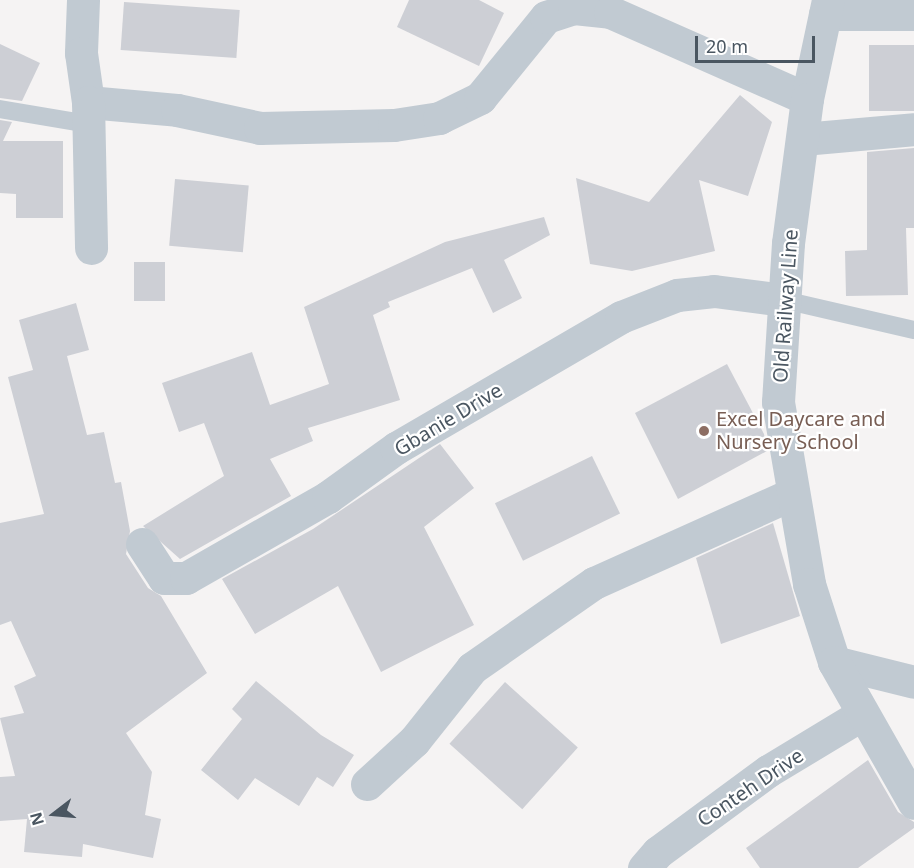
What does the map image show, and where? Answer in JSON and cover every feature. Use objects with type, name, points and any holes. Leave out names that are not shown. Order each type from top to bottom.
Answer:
[{"type":"street","points":[[83,6],[81,53],[88,113],[91,248]]},
{"type":"street","points":[[826,7],[914,14]]},
{"type":"street","name":"Old Railway Line","points":[[826,7],[807,99],[784,300],[778,402],[809,584],[834,662],[914,803]]},
{"type":"street","points":[[88,113],[177,110],[260,128],[394,125],[439,118],[480,98],[546,17],[574,9],[610,12],[807,99]]},
{"type":"street","points":[[803,139],[914,129]]},
{"type":"street","name":"Gbanie Drive","points":[[142,544],[165,578],[186,578],[328,497],[396,448],[621,317],[677,295],[714,291],[784,300]]},
{"type":"street","points":[[367,784],[414,741],[472,668],[594,583],[792,494]]},
{"type":"street","points":[[834,662],[914,682]]},
{"type":"street","name":"Conteh Drive","points":[[644,868],[658,852],[768,771],[862,714]]},
{"type":"lane","points":[[0,109],[88,113]]},
{"type":"lane","points":[[784,300],[914,330]]},
{"type":"building","points":[[409,0],[479,0],[504,13],[479,66],[397,27]]},
{"type":"building","points":[[124,2],[240,10],[236,58],[121,50]]},
{"type":"building","points":[[0,44],[40,63],[22,101],[0,98]]},
{"type":"building","points":[[869,45],[914,45],[914,111],[869,111]]},
{"type":"building","points":[[740,95],[772,122],[748,196],[699,180],[715,251],[632,271],[590,264],[576,178],[649,202]]},
{"type":"building","points":[[0,120],[12,122],[3,141],[63,141],[63,218],[16,218],[16,194],[0,193]]},
{"type":"building","points":[[914,148],[914,228],[906,228],[908,295],[846,296],[845,251],[867,250],[867,152]]},
{"type":"building","points":[[175,179],[249,185],[243,252],[169,246]]},
{"type":"building","points":[[544,217],[550,235],[504,260],[522,298],[493,313],[472,268],[388,302],[390,307],[373,315],[400,400],[308,428],[313,441],[270,459],[291,496],[180,559],[143,526],[224,476],[204,423],[179,432],[162,383],[252,352],[270,405],[329,384],[304,307],[445,242]]},
{"type":"building","points":[[134,262],[165,262],[165,301],[134,301]]},
{"type":"building","points":[[76,303],[89,350],[67,356],[87,435],[104,432],[115,483],[121,482],[130,531],[126,554],[148,588],[161,596],[207,673],[126,733],[152,772],[145,815],[161,819],[153,858],[83,844],[82,857],[24,852],[27,819],[0,821],[0,777],[15,776],[0,718],[24,713],[14,686],[36,676],[11,621],[0,625],[0,523],[44,514],[8,377],[33,370],[19,320]]},
{"type":"building","name":"Excel Daycare and Nursery School","points":[[727,364],[764,434],[767,451],[678,499],[635,413]]},
{"type":"building","points":[[440,444],[474,488],[424,527],[474,625],[381,672],[338,586],[255,634],[222,579],[313,529]]},
{"type":"building","points":[[592,456],[620,514],[523,561],[495,503]]},
{"type":"building","points":[[773,523],[800,616],[721,644],[696,558]]},
{"type":"building","points":[[256,681],[321,735],[354,755],[333,787],[317,777],[299,806],[255,778],[238,800],[201,770],[242,719],[232,709]]},
{"type":"building","points":[[505,682],[578,748],[522,809],[449,744]]},
{"type":"building","points":[[868,760],[898,812],[914,822],[914,828],[858,868],[760,868],[746,848]]},
{"type":"place","name":"Excel Daycare and Nursery School","points":[[704,431]]}]
